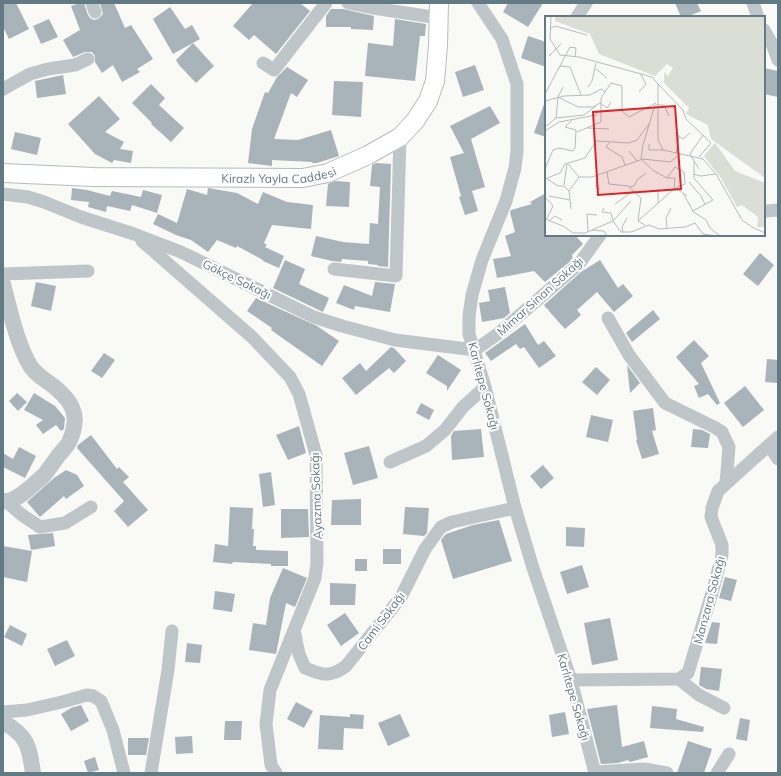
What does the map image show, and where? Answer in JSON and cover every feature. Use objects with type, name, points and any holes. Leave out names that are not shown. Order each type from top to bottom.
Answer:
[{"type":"main road","name":"Kirazlı Yayla Caddesi","points":[[3,173],[94,178],[303,178],[328,173],[368,155],[400,137],[415,121],[428,101],[435,81],[439,11]]},
{"type":"street","points":[[263,63],[274,70],[326,3]]},
{"type":"street","points":[[348,3],[373,8],[439,11]]},
{"type":"street","name":"Karlıtepe Sokağı","points":[[478,3],[502,39],[517,84],[518,102],[515,168],[506,201],[482,260],[472,296],[469,316],[469,334],[485,387],[515,508],[533,568],[571,680],[595,773]]},
{"type":"street","points":[[578,16],[586,3]]},
{"type":"street","points":[[753,3],[758,16]]},
{"type":"street","points":[[765,31],[775,40],[778,60],[765,59]]},
{"type":"street","points":[[3,89],[30,74],[48,69],[75,66],[88,59]]},
{"type":"street","points":[[334,268],[396,276],[400,137]]},
{"type":"street","name":"Gökçe Sokağı","points":[[3,194],[28,197],[44,202],[81,217],[134,234],[181,252],[314,317],[395,340],[475,350]]},
{"type":"street","name":"Ayazma Sokağı","points":[[134,234],[252,337],[290,376],[298,394],[316,455],[317,563],[312,584],[270,690],[269,696],[266,724],[272,765],[276,773]]},
{"type":"street","name":"Mimar Sinan Sokağı","points":[[475,350],[499,333],[579,264],[599,236]]},
{"type":"street","points":[[3,274],[88,271]]},
{"type":"street","points":[[3,284],[18,339],[31,367],[40,378],[58,390],[70,402],[74,412],[75,421],[70,440],[43,477],[19,496],[5,501]]},
{"type":"street","points":[[608,318],[629,355],[665,403],[714,426],[722,432],[729,447],[726,483]]},
{"type":"street","points":[[390,462],[426,446],[445,430],[463,407],[485,387]]},
{"type":"street","points":[[773,441],[778,459]]},
{"type":"street","name":"Manzara Sokağı","points":[[679,679],[688,673],[722,555],[722,545],[711,517],[712,508],[718,491],[773,441]]},
{"type":"street","points":[[5,501],[40,528],[65,523],[91,507]]},
{"type":"street","name":"Cami Sokağı","points":[[294,630],[299,654],[305,668],[317,673],[329,675],[338,672],[346,666],[401,597],[425,549],[441,527],[452,522],[515,508]]},
{"type":"street","points":[[150,773],[168,670],[172,631]]},
{"type":"street","points":[[571,680],[679,679],[699,695],[724,708]]},
{"type":"street","points":[[3,712],[28,710],[87,695],[93,696],[101,701],[113,730],[124,773]]},
{"type":"street","points":[[3,722],[18,731],[29,747],[33,773]]},
{"type":"street","points":[[717,773],[729,754]]},
{"type":"street","points":[[595,773],[644,769],[667,773]]},
{"type":"building","points":[[3,3],[16,3],[29,29],[9,39],[3,27]]},
{"type":"building","points":[[84,3],[88,15],[94,20],[98,19],[103,14],[100,3],[114,3],[125,28],[131,25],[153,59],[137,69],[140,72],[122,82],[113,65],[102,73],[95,62],[95,56],[92,52],[85,52],[73,57],[63,40],[80,30],[71,6]]},
{"type":"building","points":[[253,3],[300,3],[310,11],[276,54],[254,35],[249,40],[233,26]]},
{"type":"building","points":[[508,3],[543,3],[528,27],[503,12]]},
{"type":"building","points":[[675,3],[697,3],[701,11],[689,16],[681,16]]},
{"type":"building","points":[[170,7],[185,29],[192,25],[200,39],[173,54],[153,19]]},
{"type":"building","points":[[331,9],[343,9],[374,16],[373,30],[351,29],[351,27],[326,27],[326,16]]},
{"type":"building","points":[[49,19],[58,37],[41,44],[33,26]]},
{"type":"building","points":[[395,19],[426,24],[425,36],[420,36],[415,81],[365,76],[368,43],[393,46]]},
{"type":"building","points":[[528,36],[545,42],[545,67],[521,58]]},
{"type":"building","points":[[193,43],[214,66],[196,83],[176,60]]},
{"type":"building","points":[[475,65],[484,90],[463,97],[455,72]]},
{"type":"building","points":[[287,67],[308,80],[297,97],[291,93],[274,139],[298,140],[331,130],[339,156],[317,163],[272,160],[272,166],[248,163],[252,129],[265,92],[268,93],[277,77]]},
{"type":"building","points":[[765,68],[778,71],[778,97],[765,94]]},
{"type":"building","points":[[63,75],[66,94],[37,98],[35,81]]},
{"type":"building","points":[[334,81],[363,82],[361,117],[332,115]]},
{"type":"building","points":[[151,84],[165,98],[159,105],[184,128],[171,142],[151,124],[152,123],[132,103]]},
{"type":"building","points":[[99,96],[120,119],[105,132],[124,142],[120,149],[133,151],[131,163],[114,160],[112,163],[95,154],[68,124]]},
{"type":"building","points":[[544,104],[545,104],[545,137],[534,133]]},
{"type":"building","points":[[490,106],[500,123],[471,139],[485,187],[472,191],[478,211],[465,215],[459,197],[461,196],[450,157],[464,153],[450,126]]},
{"type":"building","points":[[15,132],[41,138],[37,155],[11,149]]},
{"type":"building","points":[[376,163],[391,164],[388,267],[368,264],[368,261],[342,259],[341,262],[311,256],[316,236],[343,242],[369,244],[370,223],[378,224],[380,187],[370,186],[372,165]]},
{"type":"building","points":[[335,181],[350,182],[349,207],[326,206],[328,184]]},
{"type":"building","points":[[72,188],[110,196],[112,191],[141,197],[143,190],[162,195],[157,213],[132,205],[130,211],[107,206],[106,212],[88,207],[89,202],[71,200]]},
{"type":"building","points":[[208,188],[237,193],[258,204],[263,192],[287,202],[313,205],[311,229],[272,225],[264,243],[267,245],[265,247],[284,256],[279,268],[263,261],[237,246],[236,248],[217,240],[208,252],[191,240],[176,235],[153,224],[158,214],[177,223],[187,189],[207,195]]},
{"type":"building","points":[[545,194],[545,236],[576,236],[583,244],[572,255],[573,259],[545,282],[534,271],[497,278],[493,259],[511,256],[505,236],[515,232],[510,212],[511,210],[532,204],[530,202]]},
{"type":"building","points":[[760,253],[774,265],[758,286],[743,274]]},
{"type":"building","points":[[285,260],[305,269],[299,284],[329,298],[323,312],[273,288]]},
{"type":"building","points":[[600,260],[618,288],[623,284],[633,296],[614,312],[597,292],[577,310],[581,315],[565,329],[544,305],[581,272]]},
{"type":"building","points":[[36,282],[56,286],[51,311],[31,306]]},
{"type":"building","points":[[375,282],[395,284],[390,312],[355,306],[354,310],[336,303],[344,285],[372,296]]},
{"type":"building","points":[[505,287],[510,313],[504,318],[482,322],[479,303],[490,301],[488,290]]},
{"type":"building","points":[[256,298],[317,326],[339,341],[322,366],[247,311]]},
{"type":"building","points":[[653,310],[660,319],[632,342],[626,333]]},
{"type":"building","points":[[525,324],[538,345],[544,341],[556,356],[539,368],[524,347],[520,349],[516,344],[491,361],[485,353]]},
{"type":"building","points":[[694,340],[709,356],[701,363],[720,403],[717,405],[708,394],[699,398],[694,386],[699,384],[676,357]]},
{"type":"building","points":[[391,347],[394,348],[406,361],[394,373],[389,368],[356,395],[342,378],[360,363],[366,371]]},
{"type":"building","points":[[104,353],[115,360],[102,378],[91,371]]},
{"type":"building","points":[[438,355],[461,370],[447,391],[447,386],[426,373]]},
{"type":"building","points":[[767,359],[778,360],[778,383],[765,382]]},
{"type":"building","points":[[627,365],[640,383],[630,393]]},
{"type":"building","points":[[596,367],[610,380],[597,395],[582,382]]},
{"type":"building","points":[[745,386],[764,410],[743,427],[724,403]]},
{"type":"building","points":[[17,393],[27,402],[18,411],[9,401]]},
{"type":"building","points":[[34,393],[55,406],[65,418],[64,429],[61,431],[56,425],[43,434],[36,425],[43,420],[24,410]]},
{"type":"building","points":[[421,403],[434,410],[429,420],[416,413]]},
{"type":"building","points":[[653,408],[656,430],[652,431],[659,454],[642,459],[636,440],[633,411]]},
{"type":"building","points":[[591,415],[613,420],[608,442],[586,437]]},
{"type":"building","points":[[299,426],[306,453],[288,460],[276,435]]},
{"type":"building","points":[[481,429],[484,457],[452,460],[451,436],[454,431]]},
{"type":"building","points":[[693,429],[702,430],[710,434],[708,448],[691,447]]},
{"type":"building","points":[[91,435],[117,469],[119,467],[129,477],[123,482],[148,510],[128,527],[114,511],[124,501],[77,448],[78,445]]},
{"type":"building","points":[[369,446],[378,478],[353,485],[344,453]]},
{"type":"building","points":[[19,447],[36,456],[25,478],[3,467],[3,453],[13,459]]},
{"type":"building","points":[[543,465],[554,478],[541,489],[530,476]]},
{"type":"building","points":[[66,470],[77,475],[84,486],[66,499],[64,496],[40,517],[27,502],[54,478]]},
{"type":"building","points":[[271,472],[275,505],[263,507],[259,474]]},
{"type":"building","points":[[361,499],[361,525],[331,525],[332,500]]},
{"type":"building","points":[[230,507],[253,508],[253,546],[256,546],[256,550],[288,551],[288,566],[213,562],[215,544],[228,546]]},
{"type":"building","points":[[405,507],[429,508],[427,533],[424,536],[403,534]]},
{"type":"building","points":[[281,509],[308,509],[309,537],[281,538]]},
{"type":"building","points":[[499,520],[512,561],[453,579],[441,540],[446,534],[473,525]]},
{"type":"building","points":[[566,527],[585,528],[584,547],[566,546]]},
{"type":"building","points":[[53,533],[55,546],[31,550],[28,535]]},
{"type":"building","points":[[3,546],[32,551],[27,582],[3,577]]},
{"type":"building","points":[[383,549],[401,549],[401,564],[383,564]]},
{"type":"building","points":[[355,559],[367,559],[367,571],[355,571]]},
{"type":"building","points":[[582,565],[589,587],[567,594],[560,572]]},
{"type":"building","points":[[283,568],[307,578],[295,607],[286,603],[276,654],[249,650],[253,623],[266,625],[270,598]]},
{"type":"building","points":[[725,577],[737,580],[731,601],[719,598]]},
{"type":"building","points":[[330,583],[356,584],[355,605],[330,605]]},
{"type":"building","points":[[215,591],[235,594],[232,612],[213,609]]},
{"type":"building","points":[[345,613],[359,633],[341,646],[327,625]]},
{"type":"building","points":[[610,618],[618,660],[592,665],[584,623]]},
{"type":"building","points":[[712,622],[720,623],[717,644],[705,643]]},
{"type":"building","points":[[10,625],[27,634],[22,646],[4,637]]},
{"type":"building","points":[[67,640],[75,656],[55,666],[47,649]]},
{"type":"building","points":[[187,643],[202,645],[200,663],[185,662]]},
{"type":"building","points":[[701,667],[722,669],[719,691],[706,689],[699,685]]},
{"type":"building","points":[[296,702],[313,711],[304,728],[287,719]]},
{"type":"building","points":[[81,705],[89,721],[71,731],[61,714],[71,708]]},
{"type":"building","points":[[617,705],[622,747],[644,741],[648,757],[630,762],[628,760],[618,763],[601,764],[587,709]]},
{"type":"building","points":[[652,706],[677,709],[676,719],[704,727],[703,732],[650,728]]},
{"type":"building","points":[[565,712],[569,734],[552,737],[549,715]]},
{"type":"building","points":[[350,714],[364,715],[363,729],[344,728],[343,750],[318,749],[320,715],[350,717]]},
{"type":"building","points":[[400,714],[410,736],[388,746],[378,723]]},
{"type":"building","points":[[740,718],[750,720],[747,741],[736,739]]},
{"type":"building","points":[[225,721],[242,721],[241,740],[224,740]]},
{"type":"building","points":[[192,736],[193,753],[176,754],[175,737]]},
{"type":"building","points":[[128,738],[149,738],[146,755],[128,755]]},
{"type":"building","points":[[688,741],[712,749],[704,773],[677,773]]},
{"type":"building","points":[[95,757],[99,770],[88,773],[84,761]]}]
